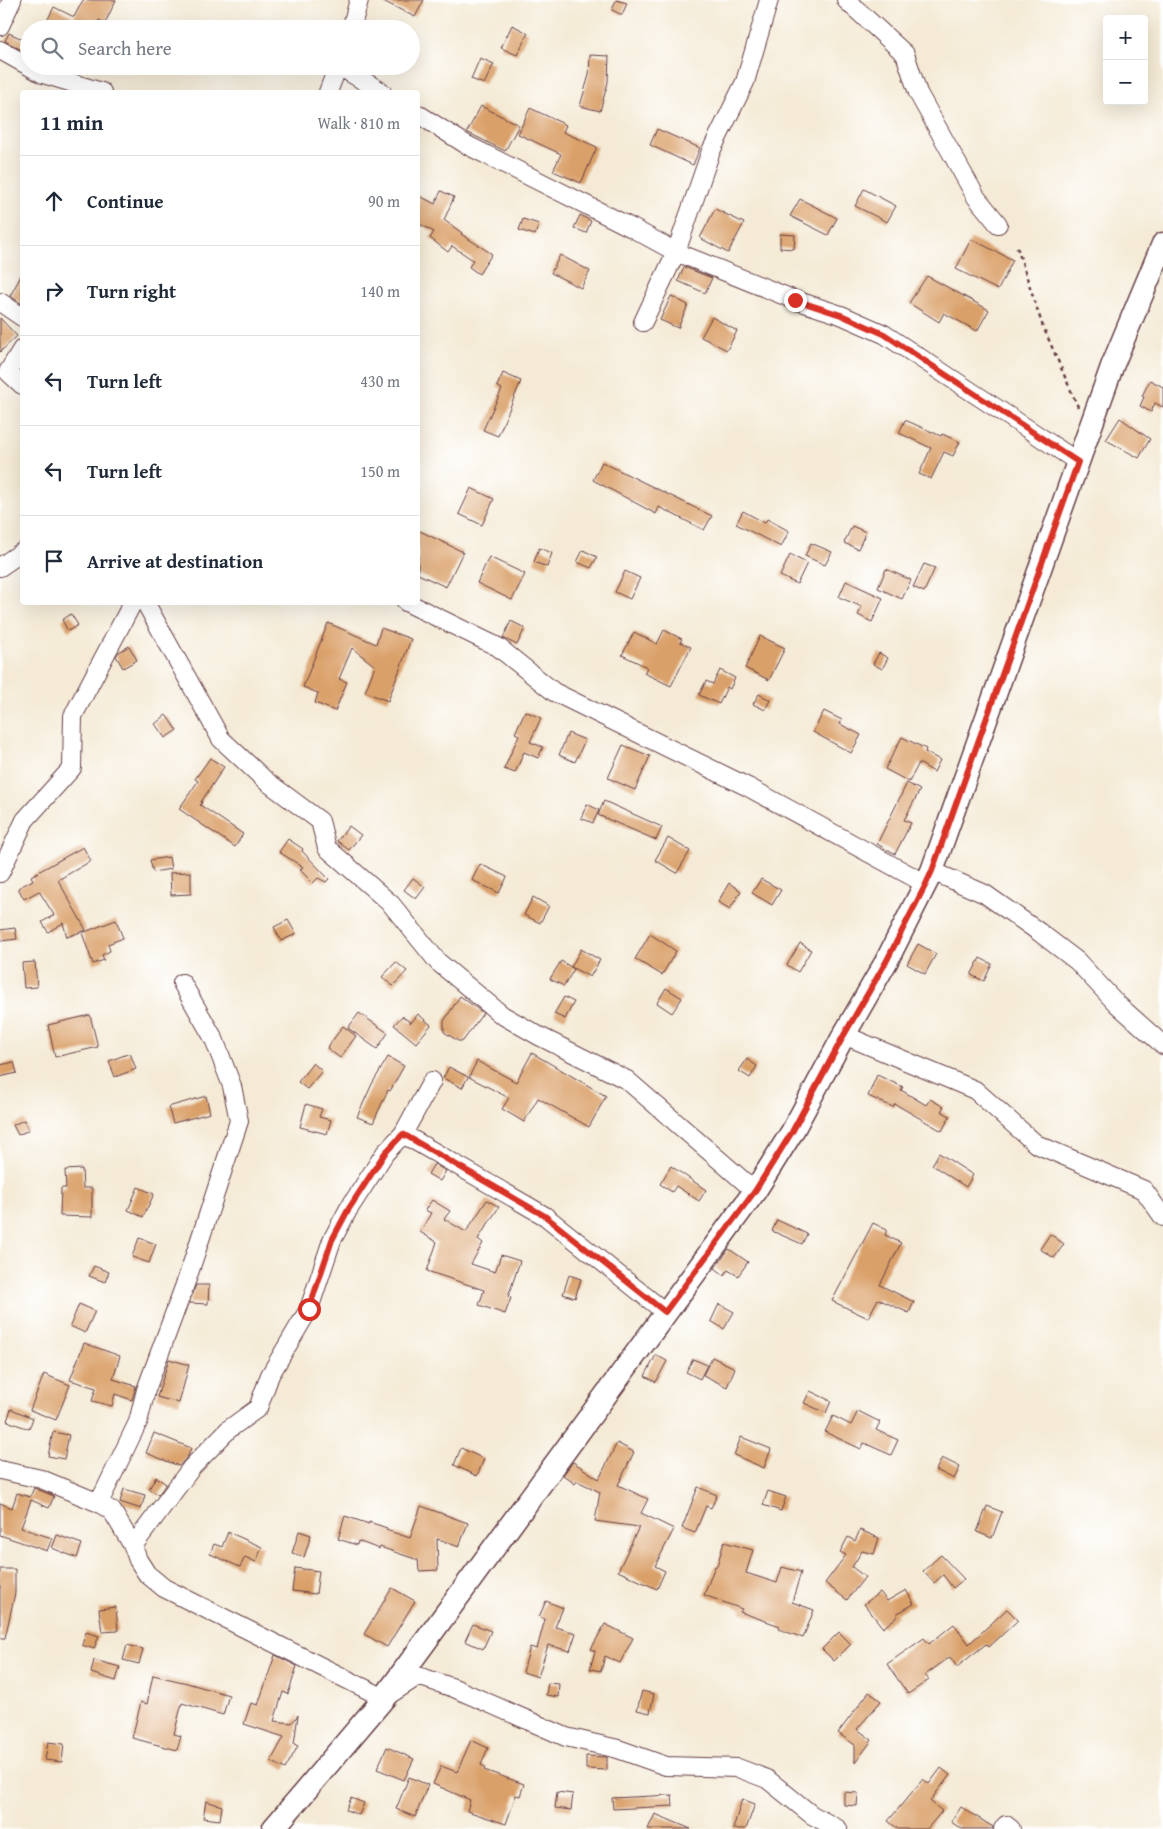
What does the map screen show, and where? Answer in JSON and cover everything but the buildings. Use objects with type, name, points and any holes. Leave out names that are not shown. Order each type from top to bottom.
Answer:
[{"type":"street","points":[[0,26],[12,0]]},
{"type":"street","points":[[353,20],[359,0]]},
{"type":"street","points":[[643,322],[676,252],[711,151],[745,82],[769,0]]},
{"type":"street","points":[[846,0],[905,54],[918,93],[976,197],[998,224]]},
{"type":"street","points":[[0,50],[20,61]]},
{"type":"street","points":[[46,75],[95,90]]},
{"type":"street","points":[[329,90],[335,75]]},
{"type":"street","points":[[354,75],[379,90]]},
{"type":"street","points":[[420,115],[467,145],[676,252],[795,300],[841,315],[884,334],[1078,462]]},
{"type":"street","points":[[273,1829],[384,1698],[755,1191],[792,1132],[886,962],[929,878],[1113,364],[1163,244]]},
{"type":"street","points":[[0,302],[20,317]]},
{"type":"street","points":[[20,352],[8,372],[20,383]]},
{"type":"street","points":[[0,567],[20,553]]},
{"type":"street","points":[[0,873],[25,820],[72,768],[74,716],[131,605]]},
{"type":"street","points":[[146,605],[221,740],[266,781],[320,821],[327,848],[391,904],[438,962],[502,1015],[539,1036],[627,1080],[755,1191]]},
{"type":"street","points":[[412,605],[498,647],[554,692],[929,878],[985,894],[1077,961],[1117,1004],[1163,1044]]},
{"type":"street","points":[[99,1503],[138,1422],[146,1390],[187,1279],[239,1121],[232,1086],[214,1039],[182,983]]},
{"type":"street","points":[[844,1035],[975,1090],[1036,1144],[1144,1190],[1163,1217]]},
{"type":"street","points":[[133,1546],[192,1467],[229,1429],[258,1408],[270,1375],[309,1309],[332,1240],[348,1210],[385,1153],[403,1134],[432,1081]]},
{"type":"street","points":[[403,1134],[545,1216],[665,1312]]},
{"type":"street","points":[[0,1470],[41,1479],[99,1503],[112,1511],[147,1574],[164,1588],[384,1698]]},
{"type":"street","points":[[384,1698],[418,1676],[454,1688],[566,1737],[618,1749],[666,1766],[738,1768],[767,1779],[812,1815],[838,1829]]},
{"type":"street","points":[[1003,1829],[1006,1825],[1011,1829]]},
{"type":"path","points":[[1017,248],[1042,324],[1088,432]]},
{"type":"route","points":[[309,1309],[332,1240],[348,1210],[385,1153],[403,1134],[545,1216],[665,1312],[755,1191],[792,1132],[886,962],[926,884],[1078,462],[884,334],[841,315],[795,300]]}]
